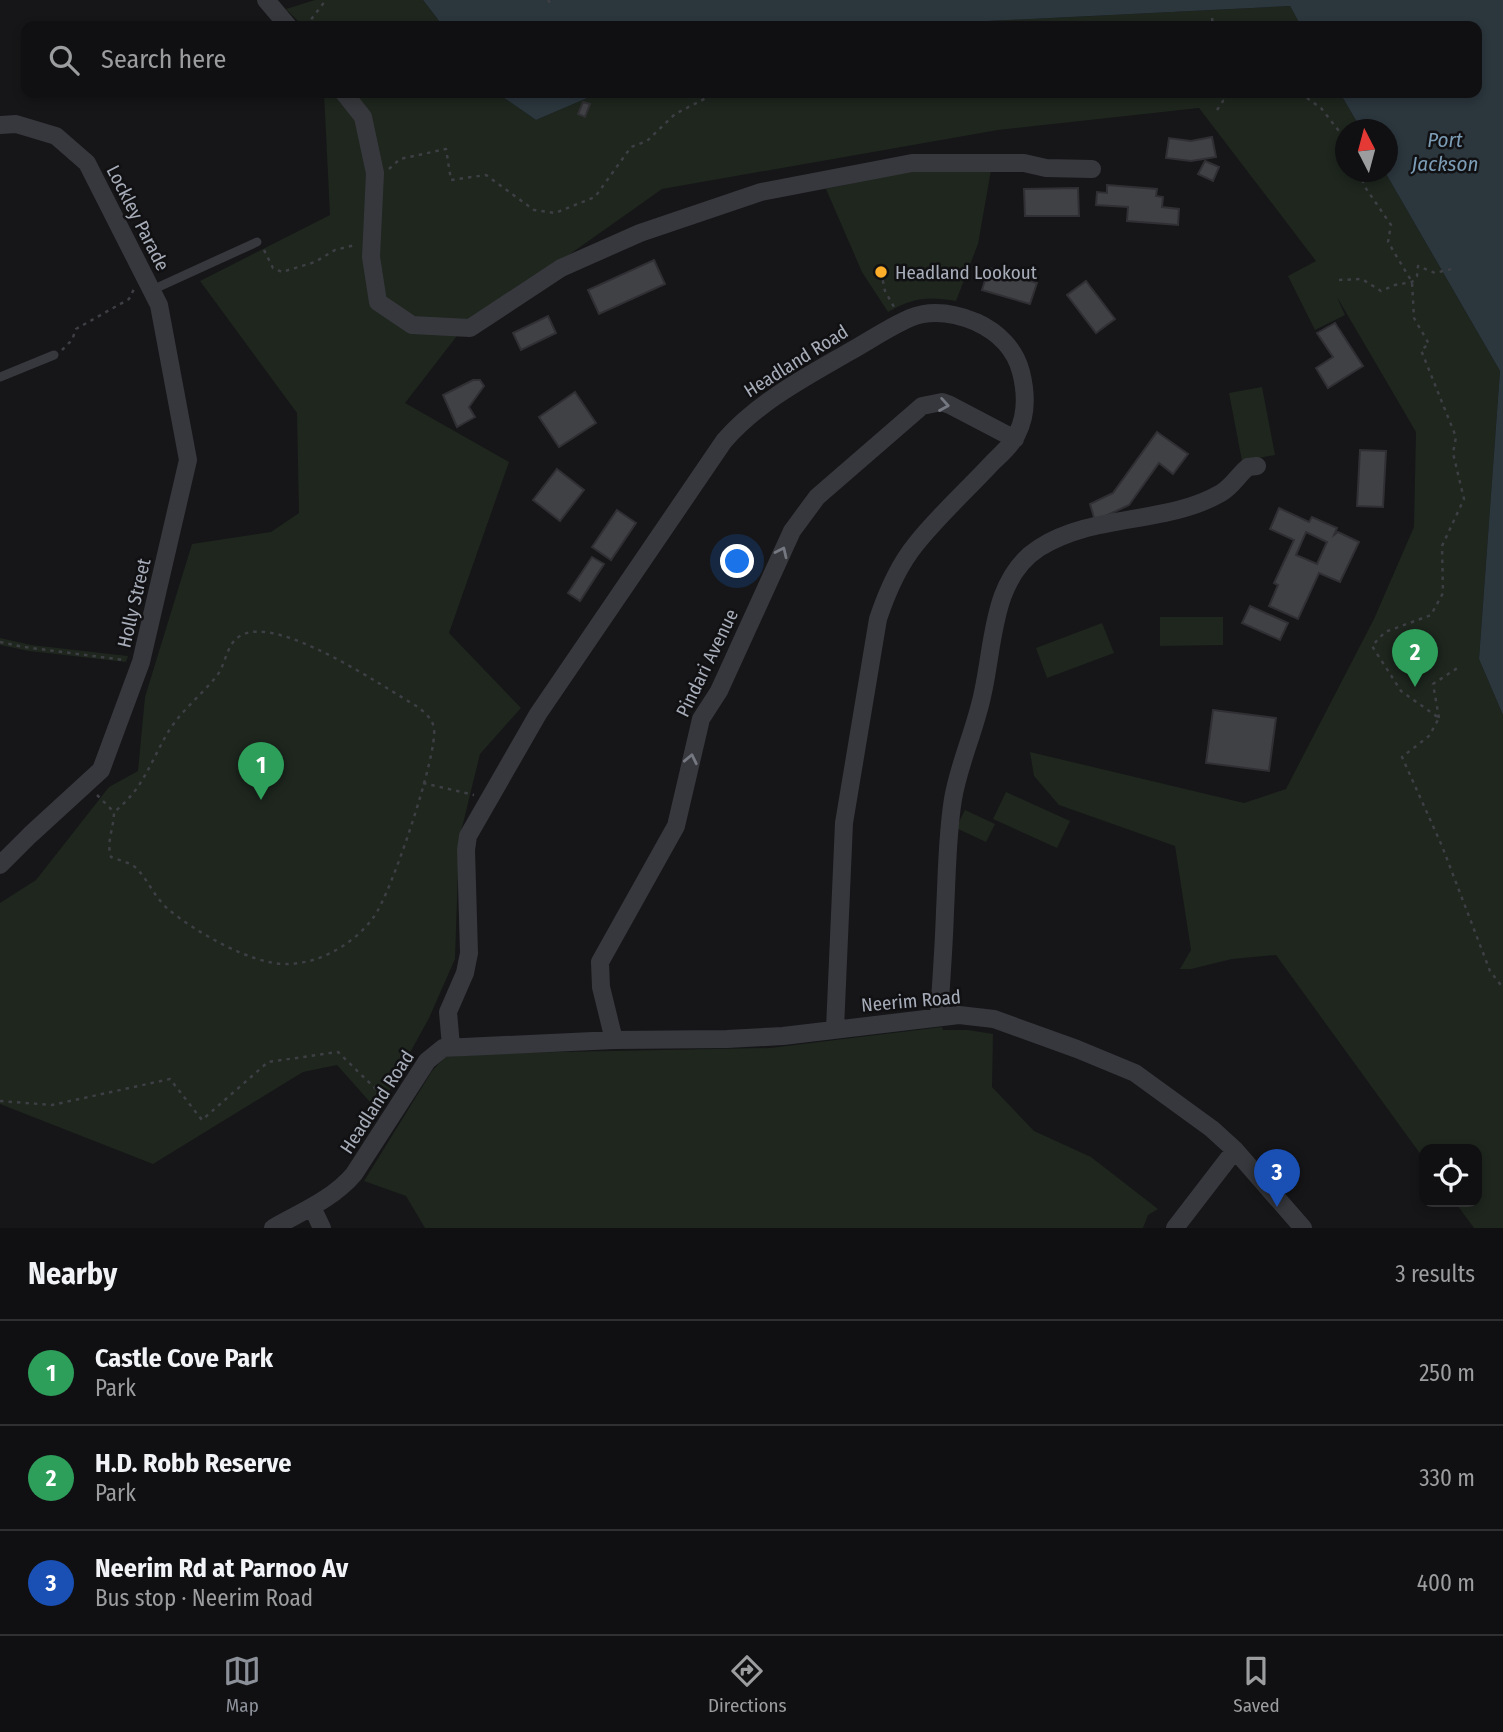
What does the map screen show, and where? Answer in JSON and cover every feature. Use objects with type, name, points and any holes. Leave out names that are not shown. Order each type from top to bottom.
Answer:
[{"type":"street","points":[[266,0],[284,21]]},
{"type":"street","points":[[348,98],[363,117],[375,173],[365,250],[379,302],[412,325],[470,328],[561,268],[640,233],[761,192],[912,163],[1024,163],[1046,168],[1092,169]]},
{"type":"street","name":"Lockley Parade","points":[[0,125],[16,124],[56,136],[87,163],[152,291]]},
{"type":"street","name":"Holly Street","points":[[0,865],[102,770],[141,662],[188,460],[152,291]]},
{"type":"street","name":"Headland Road","points":[[273,1228],[345,1185],[427,1061],[436,1051],[451,1046],[448,1012],[465,974],[469,953],[467,836],[538,713],[724,440],[754,410],[902,322],[922,314],[946,313],[982,325],[1003,340],[1018,361],[1024,387],[1024,412],[1015,439],[916,543],[898,569],[878,619],[842,846],[835,1029]]},
{"type":"street","name":"Pindari Avenue","points":[[614,1040],[601,987],[600,962],[676,826],[701,719],[719,691],[801,516],[817,497],[922,406],[942,402],[1015,439]]},
{"type":"street","points":[[939,1017],[947,857],[954,798],[979,712],[995,624],[1009,579],[1029,555],[1055,539],[1204,499],[1230,487],[1248,467],[1257,467]]},
{"type":"street","name":"Neerim Road","points":[[451,1046],[614,1040],[727,1040],[959,1015],[994,1019],[1112,1062],[1158,1088],[1235,1150],[1303,1228]]},
{"type":"street","points":[[1175,1228],[1235,1150]]},
{"type":"street","points":[[312,1207],[322,1228]]},
{"type":"lane","points":[[152,291],[257,242]]},
{"type":"lane","points":[[0,377],[54,355]]},
{"type":"path","points":[[310,21],[326,0]]},
{"type":"path","points":[[548,0],[553,7]]},
{"type":"path","points":[[375,173],[385,172],[400,159],[446,149],[451,180],[486,175],[534,211],[555,213],[595,197],[631,147],[647,141],[675,114],[706,98]]},
{"type":"path","points":[[1217,110],[1222,98]]},
{"type":"path","points":[[1307,98],[1321,108],[1335,126]]},
{"type":"path","points":[[1363,182],[1391,225],[1388,242],[1412,282],[1414,318],[1429,344],[1421,350],[1456,437],[1453,453],[1464,499],[1442,546],[1443,593],[1431,615],[1385,632],[1372,646],[1401,691],[1439,718]]},
{"type":"path","points":[[257,242],[266,253],[272,268],[282,272],[316,262],[335,250],[365,250]]},
{"type":"path","points":[[1339,279],[1362,279],[1381,291],[1412,282],[1417,276],[1418,266],[1435,273],[1455,268]]},
{"type":"path","points":[[881,272],[885,291],[902,322]]},
{"type":"path","points":[[54,355],[72,340],[76,329],[129,299],[136,283],[152,291]]},
{"type":"path","points":[[86,783],[114,812],[113,831],[108,847],[111,857],[134,866],[168,909],[216,941],[268,962],[287,964],[307,961],[326,955],[353,939],[373,918],[399,863],[434,749],[432,720],[418,707],[307,643],[265,631],[241,635],[233,641],[219,674],[168,732],[130,800],[114,812]]},
{"type":"path","points":[[0,642],[141,662]]},
{"type":"path","points":[[1459,667],[1433,684],[1439,718],[1429,736],[1402,757],[1441,846],[1490,971],[1503,988]]},
{"type":"path","points":[[423,783],[486,801]]},
{"type":"path","points":[[0,1101],[52,1105],[170,1079],[202,1120],[268,1062],[338,1052],[387,1100]]},
{"type":"shaded area","points":[[315,0],[423,0],[439,21],[298,21],[286,9]]},
{"type":"shaded area","points":[[1290,6],[1298,21],[989,21]]},
{"type":"shaded area","points":[[324,98],[504,98],[536,120],[587,98],[1343,98],[1355,119],[1335,119],[1335,182],[1391,182],[1500,371],[1479,659],[1503,715],[1503,1228],[1474,1228],[1459,1207],[1482,1207],[1482,1144],[1419,1144],[1419,1152],[1276,955],[1232,959],[1180,969],[1191,950],[1175,846],[1059,805],[1034,776],[1030,752],[1244,803],[1286,789],[1374,619],[1414,527],[1416,432],[1337,297],[1345,315],[1315,330],[1288,276],[1316,261],[1199,108],[998,130],[662,189],[460,332],[405,403],[509,462],[449,633],[521,708],[480,754],[459,840],[455,959],[429,1018],[378,1111],[337,1065],[303,1072],[153,1164],[0,1104],[0,903],[36,880],[109,787],[138,771],[145,697],[192,544],[271,532],[299,513],[297,413],[200,281],[330,215]]},
{"type":"shaded area","points":[[914,170],[991,170],[978,244],[956,301],[920,299],[888,312],[862,272],[826,189]]},
{"type":"shaded area","points":[[1262,387],[1275,455],[1242,461],[1229,393]]},
{"type":"shaded area","points":[[1160,617],[1223,617],[1223,645],[1160,646]]},
{"type":"shaded area","points":[[1102,623],[1114,653],[1047,678],[1036,648]]},
{"type":"shaded area","points":[[0,638],[31,645],[128,656],[126,662],[29,651],[0,645]]},
{"type":"shaded area","points":[[1006,792],[1070,821],[1057,848],[993,819]]},
{"type":"shaded area","points":[[965,810],[995,824],[986,842],[956,828]]},
{"type":"shaded area","points":[[942,1027],[943,1030],[993,1034],[992,1087],[1034,1131],[1091,1157],[1158,1209],[1148,1215],[1143,1228],[425,1228],[406,1196],[364,1181],[432,1071],[445,1057],[507,1053],[770,1048]]},
{"type":"water","name":"Port Jackson","points":[[423,0],[1503,0],[1503,715],[1479,659],[1500,371],[1391,182],[1398,182],[1398,119],[1355,119],[1343,98],[1482,98],[1482,21],[1298,21],[1290,6],[989,21],[439,21]]},
{"type":"water","points":[[504,98],[587,98],[536,120]]},
{"type":"building","points":[[583,102],[590,104],[585,117],[578,114]]},
{"type":"building","points":[[1212,137],[1216,157],[1191,161],[1166,158],[1169,138],[1191,141]]},
{"type":"building","points":[[1205,161],[1219,167],[1213,181],[1198,174]]},
{"type":"building","points":[[1107,185],[1157,189],[1156,196],[1163,197],[1162,207],[1179,209],[1178,225],[1127,221],[1128,207],[1096,205],[1097,192],[1107,193]]},
{"type":"building","points":[[1078,188],[1079,216],[1025,216],[1024,189]]},
{"type":"building","points":[[654,260],[665,284],[599,314],[588,290]]},
{"type":"building","points":[[989,268],[1037,283],[1030,304],[982,290]]},
{"type":"building","points":[[1086,281],[1115,319],[1096,333],[1067,295]]},
{"type":"building","points":[[548,316],[556,333],[521,350],[513,333]]},
{"type":"building","points":[[1335,323],[1363,366],[1328,388],[1316,368],[1333,357],[1317,333]]},
{"type":"building","points":[[473,380],[480,380],[484,386],[469,407],[475,417],[457,427],[443,395]]},
{"type":"building","points":[[575,392],[596,423],[559,447],[539,417]]},
{"type":"building","points":[[1157,432],[1188,454],[1173,474],[1159,463],[1129,505],[1095,521],[1090,504],[1113,493]]},
{"type":"building","points":[[1360,450],[1386,451],[1383,507],[1357,506]]},
{"type":"building","points":[[557,469],[584,490],[560,521],[533,500]]},
{"type":"building","points":[[1279,508],[1309,522],[1312,517],[1337,528],[1334,535],[1338,532],[1359,542],[1340,582],[1319,573],[1298,619],[1269,606],[1278,585],[1274,583],[1294,540],[1270,529]],"holes":[[[1306,532],[1327,542],[1317,564],[1296,555]]]},
{"type":"building","points":[[617,510],[636,523],[611,560],[592,547]]},
{"type":"building","points":[[592,557],[604,564],[580,601],[568,593]]},
{"type":"building","points":[[1250,606],[1288,623],[1280,640],[1242,623]]},
{"type":"building","points":[[1213,710],[1276,718],[1269,771],[1206,763]]},
{"type":"place","name":"Headland Lookout","points":[[881,272]]},
{"type":"place","name":"H.D. Robb Reserve","points":[[1415,687]]},
{"type":"place","name":"Castle Cove Park","points":[[261,800]]},
{"type":"place","name":"Neerim Rd at Parnoo Av","points":[[1277,1207]]}]
